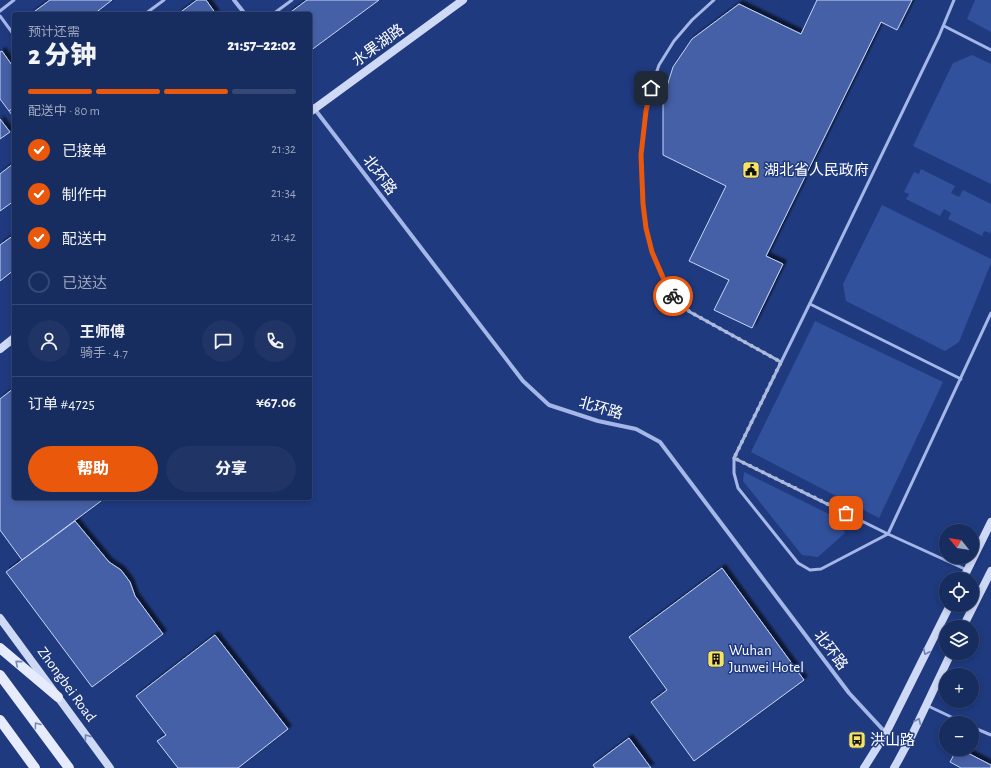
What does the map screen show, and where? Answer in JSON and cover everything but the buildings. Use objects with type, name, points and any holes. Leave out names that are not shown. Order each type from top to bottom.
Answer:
[{"type":"main road","name":"水果湖路","points":[[312,108],[463,0]]},
{"type":"main road","points":[[0,349],[12,340]]},
{"type":"main road","points":[[967,570],[991,522]]},
{"type":"main road","points":[[967,620],[991,571]]},
{"type":"main road","points":[[864,768],[886,733],[946,612]]},
{"type":"main road","name":"Zhongbei Road","points":[[0,618],[110,768]]},
{"type":"main road","points":[[0,648],[58,697]]},
{"type":"main road","points":[[894,768],[912,735],[948,660]]},
{"type":"main road","points":[[0,675],[68,768]]},
{"type":"main road","points":[[0,720],[35,768]]},
{"type":"street","points":[[234,0],[243,12]]},
{"type":"street","name":"北环路","points":[[312,108],[523,381],[549,405],[598,421],[636,430],[660,442],[849,693],[886,733]]},
{"type":"lane","points":[[0,11],[14,0]]},
{"type":"lane","points":[[148,12],[164,0]]},
{"type":"lane","points":[[276,12],[292,0]]},
{"type":"lane","points":[[714,0],[692,20],[674,41],[659,65],[651,88],[646,111],[641,155],[643,204],[646,228],[652,252],[668,289],[678,302],[690,312],[781,362]]},
{"type":"lane","points":[[954,0],[944,26],[734,458],[734,473],[738,488],[798,563],[810,570],[821,570],[888,534],[991,313]]},
{"type":"lane","points":[[0,16],[12,32]]},
{"type":"lane","points":[[944,26],[991,50]]},
{"type":"lane","points":[[810,304],[961,379]]},
{"type":"lane","points":[[734,458],[888,534],[967,570]]},
{"type":"lane","points":[[926,705],[949,716]]},
{"type":"lane","points":[[979,730],[991,736]]},
{"type":"shaded area","points":[[975,0],[991,0],[991,32],[967,19]]},
{"type":"shaded area","points":[[972,55],[991,64],[991,184],[913,146],[953,63]]},
{"type":"shaded area","points":[[921,169],[955,186],[951,193],[959,197],[963,190],[991,204],[990,233],[984,231],[982,236],[948,219],[951,213],[944,209],[940,216],[906,199],[909,194],[904,192],[914,172],[919,174]]},
{"type":"shaded area","points":[[882,205],[991,259],[991,263],[959,342],[945,351],[846,301],[843,284]]},
{"type":"shaded area","points":[[815,321],[943,382],[879,518],[751,452]]},
{"type":"shaded area","points":[[744,472],[837,518],[845,533],[818,557],[802,555],[743,481]]},
{"type":"way so far","points":[[673,296],[690,312],[781,362],[734,458],[846,513]]},
{"type":"place","name":"湖北省人民政府","points":[[751,170]]},
{"type":"place","name":"Wuhan Junwei Hotel","points":[[716,659]]},
{"type":"place","name":"洪山路","points":[[857,740]]},
{"type":"route","points":[[651,88],[646,111],[641,155],[643,204],[646,228],[652,252],[668,289],[673,296]]}]
